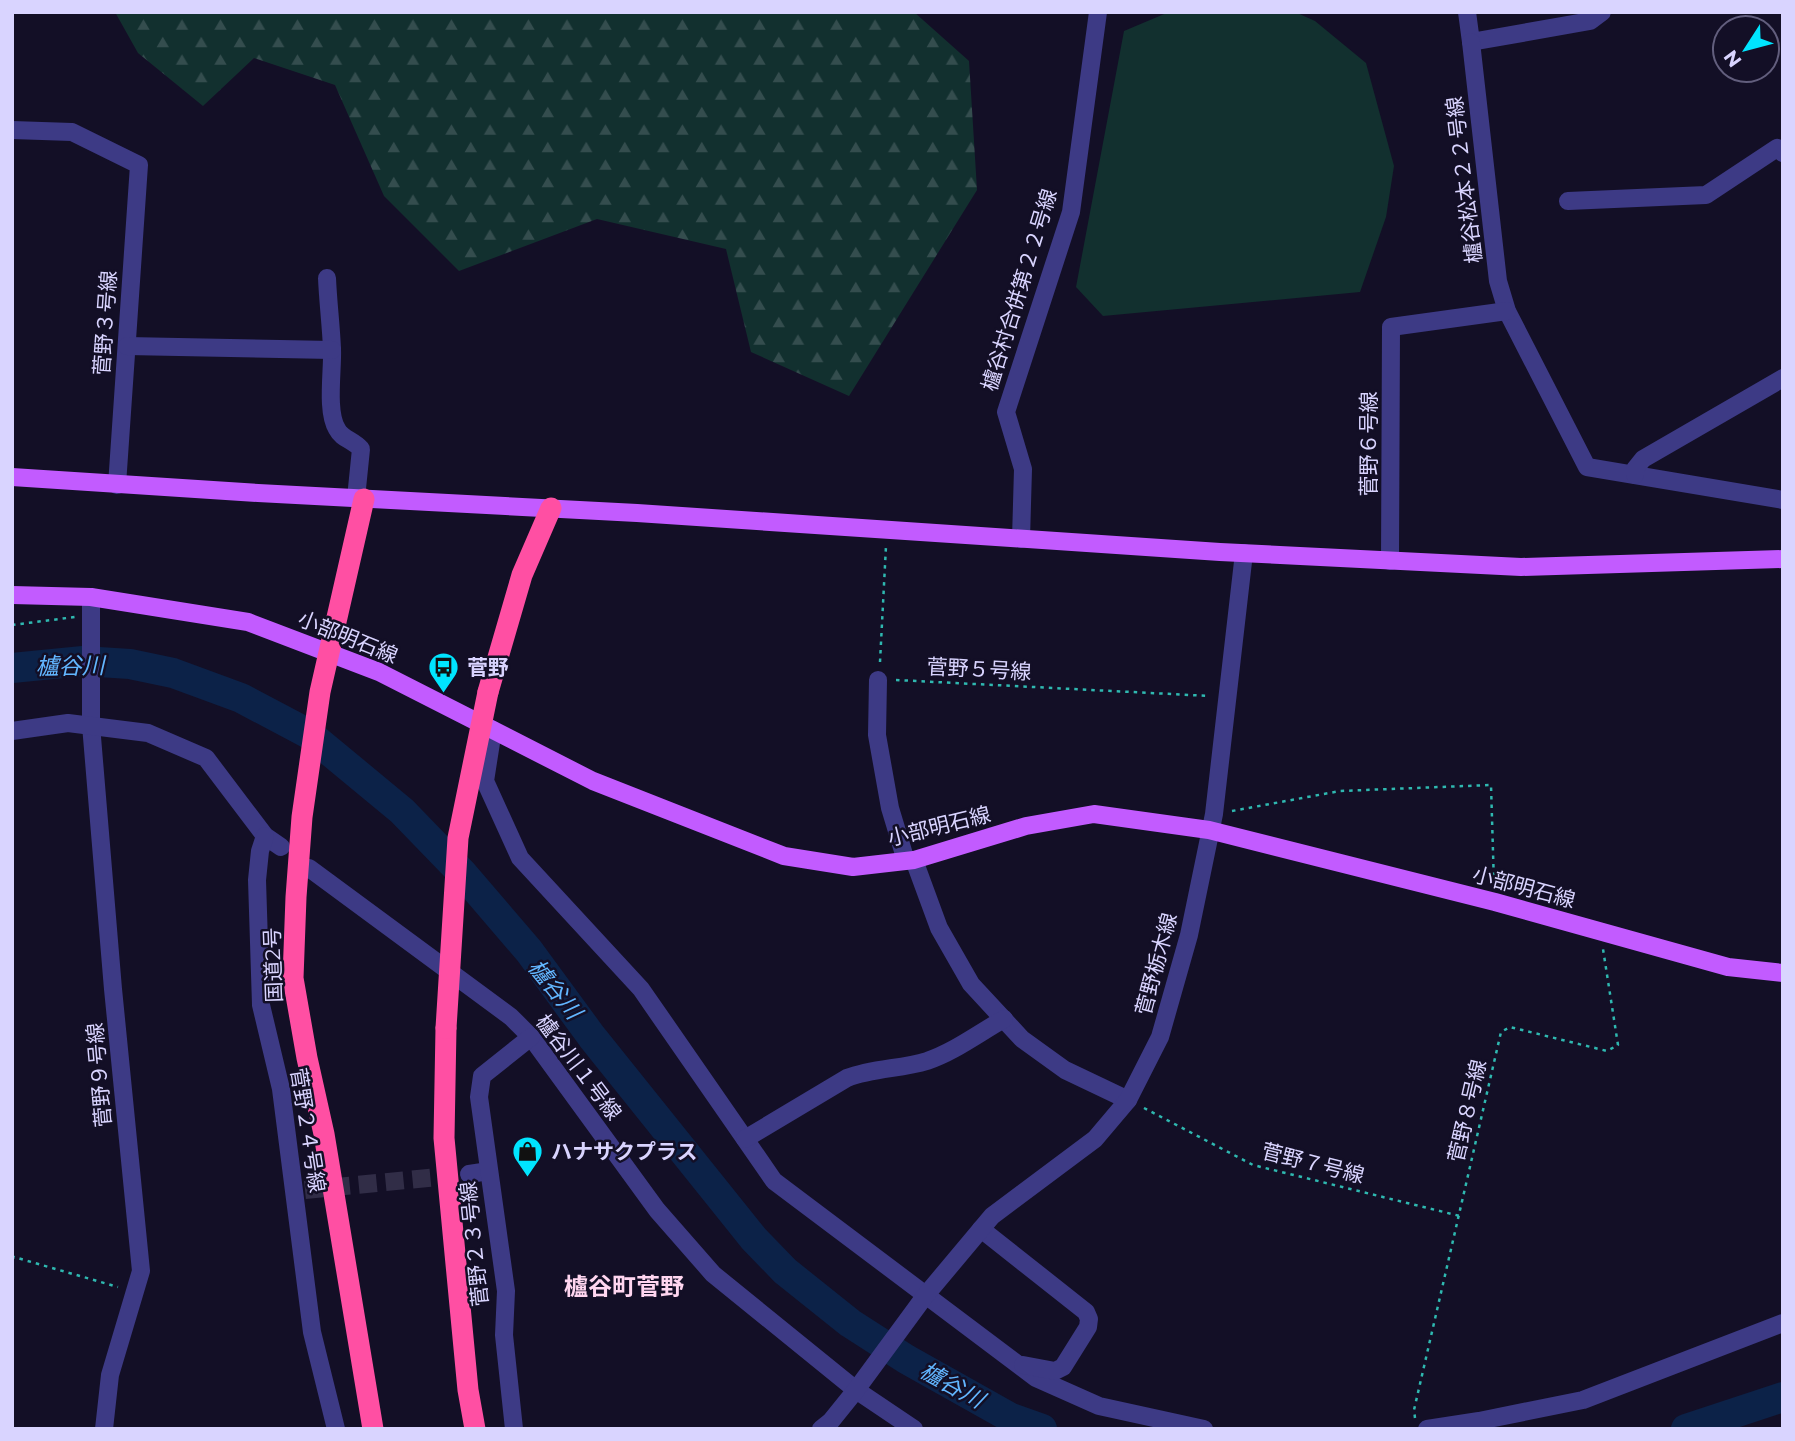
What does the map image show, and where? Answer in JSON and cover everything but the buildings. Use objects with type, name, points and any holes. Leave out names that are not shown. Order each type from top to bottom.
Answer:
[{"type":"highway","name":"国道2号","points":[[360,499],[327,652],[302,817],[293,978],[324,1134],[373,1429]]},
{"type":"highway","points":[[475,1429],[468,1391],[444,1138],[446,1028],[458,838],[488,692],[522,575],[551,508]]},
{"type":"main road","points":[[12,477],[1390,561],[1521,567],[1783,559]]},
{"type":"main road","name":"小部明石線","points":[[12,595],[248,622],[379,673],[593,780],[784,856],[853,867],[910,860],[1026,826],[1094,814],[1212,822],[1728,967],[1783,973]]},
{"type":"street","name":"櫨谷村合併第２２号線","points":[[1021,539],[1023,469],[1006,412],[1071,212],[1098,12]]},
{"type":"street","name":"櫨谷松本２２号線","points":[[1467,12],[1498,281],[1507,312],[1587,467],[1635,475]]},
{"type":"street","points":[[1471,42],[1590,21],[1602,12]]},
{"type":"street","name":"菅野３号線","points":[[12,130],[72,132],[139,165],[117,485]]},
{"type":"street","points":[[1568,201],[1706,195],[1777,148],[1783,153]]},
{"type":"street","points":[[327,278],[332,350],[332,414],[342,437],[354,441],[361,449],[360,499]]},
{"type":"street","name":"菅野６号線","points":[[1390,561],[1391,327],[1507,312]]},
{"type":"street","points":[[127,346],[332,350]]},
{"type":"street","points":[[1783,378],[1643,458],[1634,469],[1635,475],[1783,500]]},
{"type":"street","name":"菅野栃木線","points":[[856,1390],[926,1296],[992,1216],[1095,1139],[1128,1100],[1160,1037],[1189,935],[1212,822],[1244,553]]},
{"type":"street","name":"菅野９号線","points":[[90,606],[91,725],[114,1002],[141,1271],[110,1375],[104,1429]]},
{"type":"street","points":[[878,680],[877,735],[890,808],[939,928],[971,984],[1022,1039],[1065,1070],[1128,1100]]},
{"type":"street","points":[[12,731],[68,723],[91,725],[148,733],[206,758],[265,836],[281,847]]},
{"type":"street","points":[[493,730],[485,781],[520,858],[641,989],[774,1181],[1036,1378],[1099,1406],[1204,1429]]},
{"type":"street","name":"菅野２４号線","points":[[265,836],[260,850],[257,880],[261,1005],[281,1089],[300,1190],[312,1332],[336,1429]]},
{"type":"street","name":"櫨谷川１号線","points":[[309,868],[511,1017],[531,1037],[657,1210],[713,1274],[856,1390],[914,1429]]},
{"type":"street","points":[[745,1139],[848,1078],[864,1072],[927,1061],[1004,1019]]},
{"type":"street","name":"菅野２３号線","points":[[514,1429],[504,1335],[506,1291],[479,1097],[482,1076],[531,1037]]},
{"type":"street","points":[[469,1174],[489,1171]]},
{"type":"street","points":[[981,1229],[1086,1312],[1089,1319],[1088,1327],[1063,1367],[1055,1371],[1016,1364]]},
{"type":"street","points":[[1421,1424],[1479,1421],[1583,1400],[1783,1324]]},
{"type":"street","points":[[821,1429],[856,1390]]},
{"type":"path","points":[[878,680],[887,529]]},
{"type":"path","points":[[12,625],[90,606]]},
{"type":"path","name":"菅野５号線","points":[[878,680],[1227,697]]},
{"type":"path","points":[[1212,822],[1340,791],[1491,785],[1494,902]]},
{"type":"path","name":"菅野８号線","points":[[1421,1424],[1414,1410],[1501,1032],[1510,1027],[1607,1051],[1618,1045],[1600,931]]},
{"type":"path","name":"菅野７号線","points":[[1128,1100],[1253,1165],[1460,1216]]},
{"type":"path","points":[[12,1259],[14,1257],[135,1292]]},
{"type":"green space","points":[[115,12],[914,12],[969,61],[977,190],[849,396],[751,352],[726,249],[597,219],[459,271],[384,196],[335,85],[254,58],[203,106],[138,53]]},
{"type":"green space","points":[[1169,12],[1295,12],[1315,21],[1366,63],[1394,166],[1386,217],[1360,292],[1103,316],[1076,287],[1124,31]]},
{"type":"waterway","name":"櫨谷川","points":[[12,668],[83,661],[130,664],[173,673],[241,698],[309,734],[402,811],[463,874],[529,951],[592,1037],[754,1239],[785,1271],[850,1323],[906,1359],[1011,1418],[1042,1429]]},
{"type":"waterway","name":"櫨谷川","points":[[1686,1429],[1783,1397]]},
{"type":"tunnel","points":[[305,1190],[469,1174]]},
{"type":"place","name":"菅野","points":[[444,694]]},
{"type":"place","name":"ハナサクプラス","points":[[528,1178]]},
{"type":"district","name":"櫨谷町菅野","points":[[624,1286]]}]
